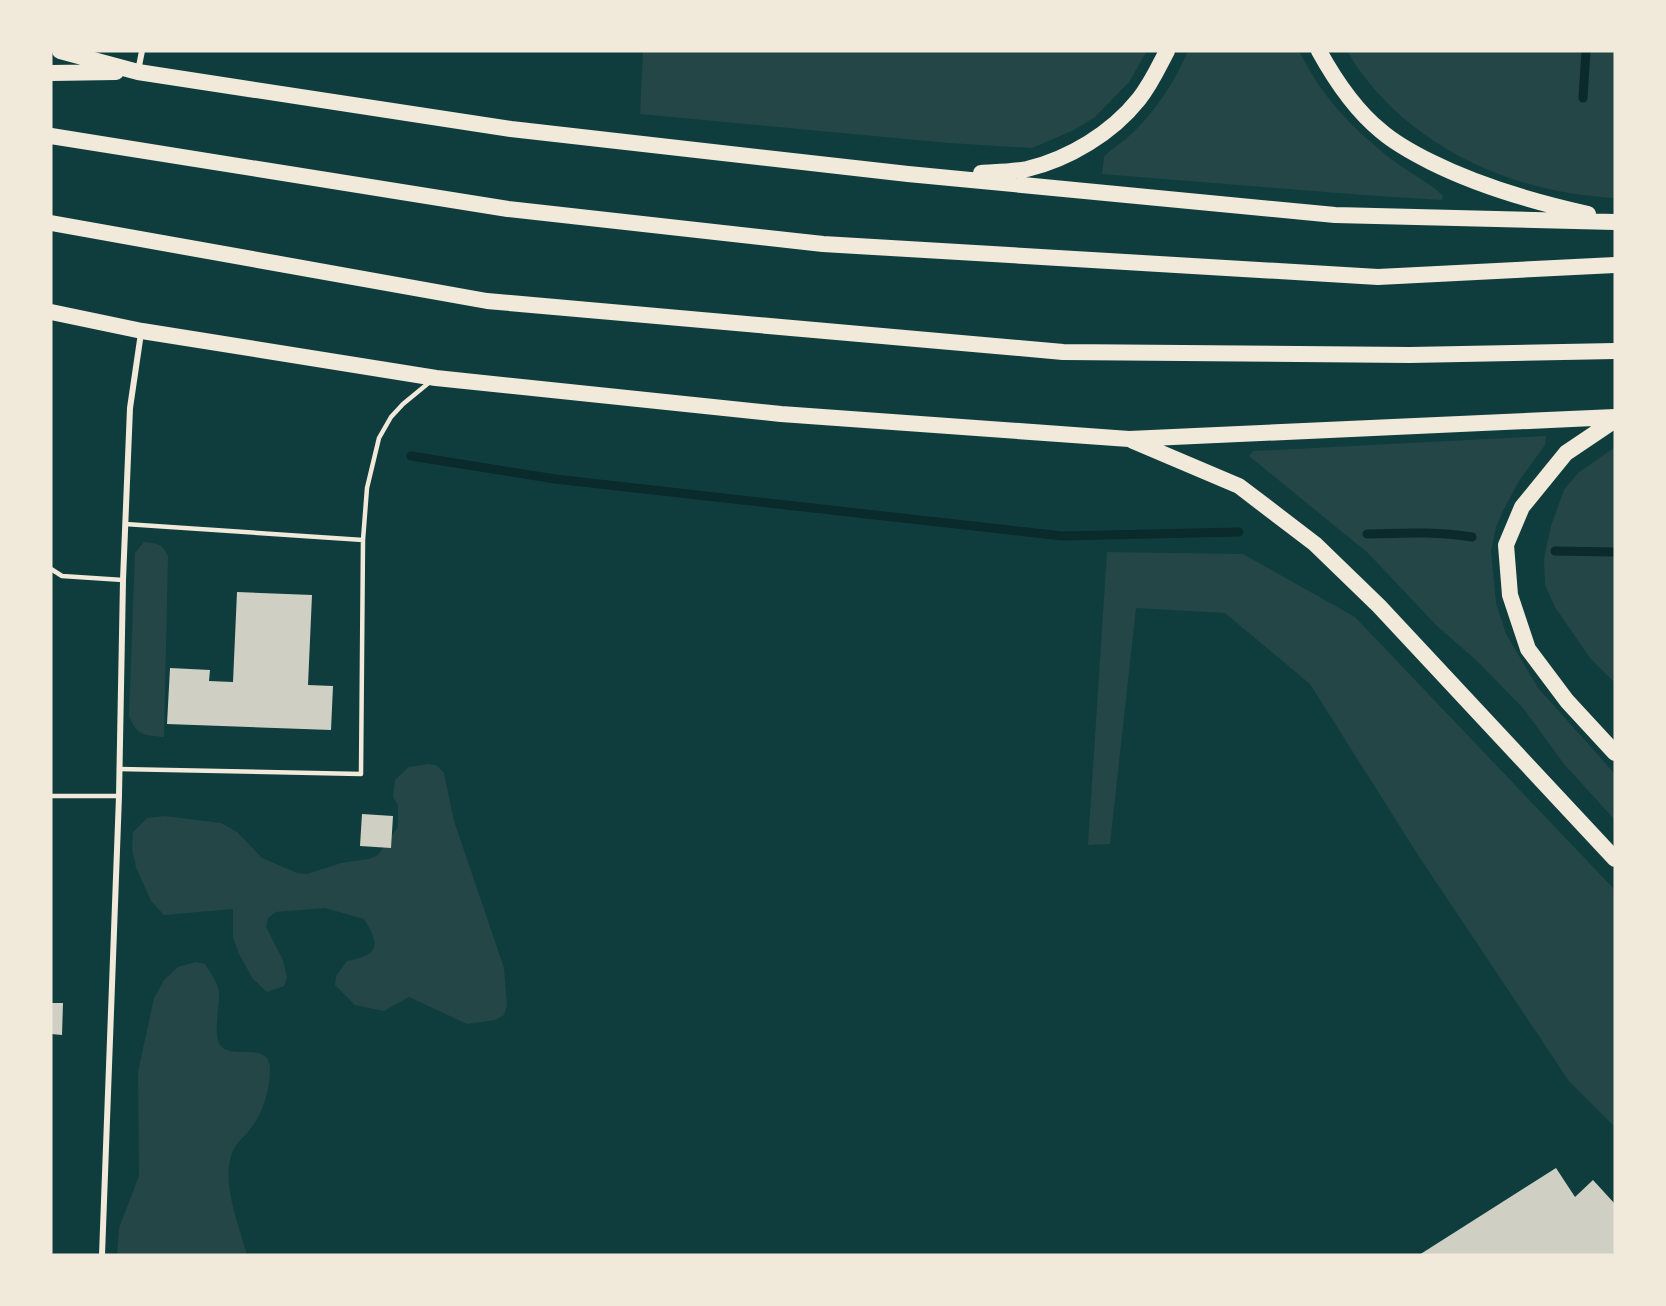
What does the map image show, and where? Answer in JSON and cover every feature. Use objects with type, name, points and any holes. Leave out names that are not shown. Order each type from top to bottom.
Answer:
[{"type":"highway","points":[[60,51],[138,72],[511,129],[908,174],[1335,215],[1615,221]]},
{"type":"highway","points":[[908,174],[999,172],[1026,169],[1081,147],[1124,116],[1153,79],[1167,51]]},
{"type":"highway","points":[[1319,51],[1336,79],[1357,106],[1379,129],[1402,147],[1462,178],[1537,203],[1615,221]]},
{"type":"highway","points":[[51,73],[138,72]]},
{"type":"highway","points":[[51,136],[508,208],[823,244],[1378,277],[1615,265]]},
{"type":"highway","points":[[51,223],[487,301],[1051,351],[1410,355],[1615,351]]},
{"type":"highway","points":[[51,312],[142,331],[436,378],[781,414],[1129,440],[1615,418]]},
{"type":"highway","points":[[1615,418],[1566,453],[1522,507],[1506,545],[1510,595],[1528,649],[1567,701],[1615,753]]},
{"type":"highway","points":[[1129,440],[1239,486],[1315,544],[1379,606],[1615,859]]},
{"type":"street","points":[[138,72],[142,51]]},
{"type":"street","points":[[102,1255],[119,796],[123,580],[130,408],[142,331]]},
{"type":"lane","points":[[118,769],[362,774],[363,540],[366,488],[379,438],[391,417],[436,378]]},
{"type":"lane","points":[[125,524],[363,540]]},
{"type":"lane","points":[[51,569],[63,576],[123,580]]},
{"type":"lane","points":[[51,796],[119,796]]},
{"type":"shaded area","points":[[643,51],[1147,51],[1129,82],[1095,117],[1074,130],[1032,148],[949,143],[640,114]]},
{"type":"shaded area","points":[[1188,51],[1299,51],[1308,68],[1341,114],[1398,164],[1438,191],[1443,196],[1442,200],[1102,174],[1104,157],[1126,139],[1154,109],[1176,76]]},
{"type":"shaded area","points":[[1347,51],[1615,51],[1615,198],[1575,194],[1536,186],[1498,174],[1462,158],[1428,137],[1397,112],[1370,84]]},
{"type":"shaded area","points":[[1546,436],[1545,445],[1519,481],[1496,527],[1491,551],[1496,603],[1506,634],[1538,688],[1615,774],[1615,820],[1564,764],[1523,708],[1477,661],[1436,625],[1368,553],[1249,456],[1253,451]]},
{"type":"shaded area","points":[[1615,447],[1615,683],[1590,658],[1555,607],[1545,585],[1544,559],[1551,526],[1564,490],[1578,473]]},
{"type":"shaded area","points":[[144,542],[159,545],[168,556],[164,737],[151,736],[138,731],[129,716],[135,553]]},
{"type":"shaded area","points":[[1107,552],[1243,554],[1355,617],[1615,890],[1615,1127],[1569,1081],[1418,855],[1310,684],[1225,613],[1136,608],[1110,844],[1088,845]]},
{"type":"shaded area","points":[[436,765],[444,773],[454,821],[504,968],[507,1005],[504,1015],[495,1020],[467,1024],[409,997],[384,1011],[355,1005],[335,985],[336,976],[347,961],[366,956],[371,952],[375,943],[373,936],[364,919],[325,908],[276,912],[268,918],[266,927],[283,960],[287,978],[284,986],[267,992],[253,979],[239,954],[233,937],[233,909],[164,915],[151,901],[136,867],[132,849],[133,832],[147,818],[165,816],[221,823],[237,832],[262,858],[297,873],[307,874],[341,863],[369,859],[378,855],[398,827],[398,805],[393,797],[395,780],[409,767]]},
{"type":"shaded area","points":[[196,962],[205,964],[218,989],[217,1035],[221,1046],[234,1052],[264,1055],[270,1068],[269,1084],[263,1107],[251,1128],[233,1149],[229,1165],[232,1204],[247,1255],[117,1255],[119,1228],[139,1176],[138,1072],[154,998],[164,980],[178,967]]},
{"type":"building","points":[[237,592],[312,595],[308,685],[333,686],[331,730],[167,724],[170,668],[210,670],[209,681],[233,682]]},
{"type":"building","points":[[362,814],[393,816],[391,848],[360,846]]},
{"type":"building","points":[[51,1003],[63,1003],[62,1035],[51,1034]]},
{"type":"building","points":[[1556,1168],[1575,1197],[1593,1180],[1615,1204],[1615,1255],[1419,1255]]},
{"type":"waterway","points":[[1583,98],[1586,51]]},
{"type":"waterway","points":[[411,456],[555,479],[1062,536],[1239,532]]},
{"type":"waterway","points":[[1367,534],[1433,533],[1472,537]]},
{"type":"waterway","points":[[1555,551],[1615,552]]}]
